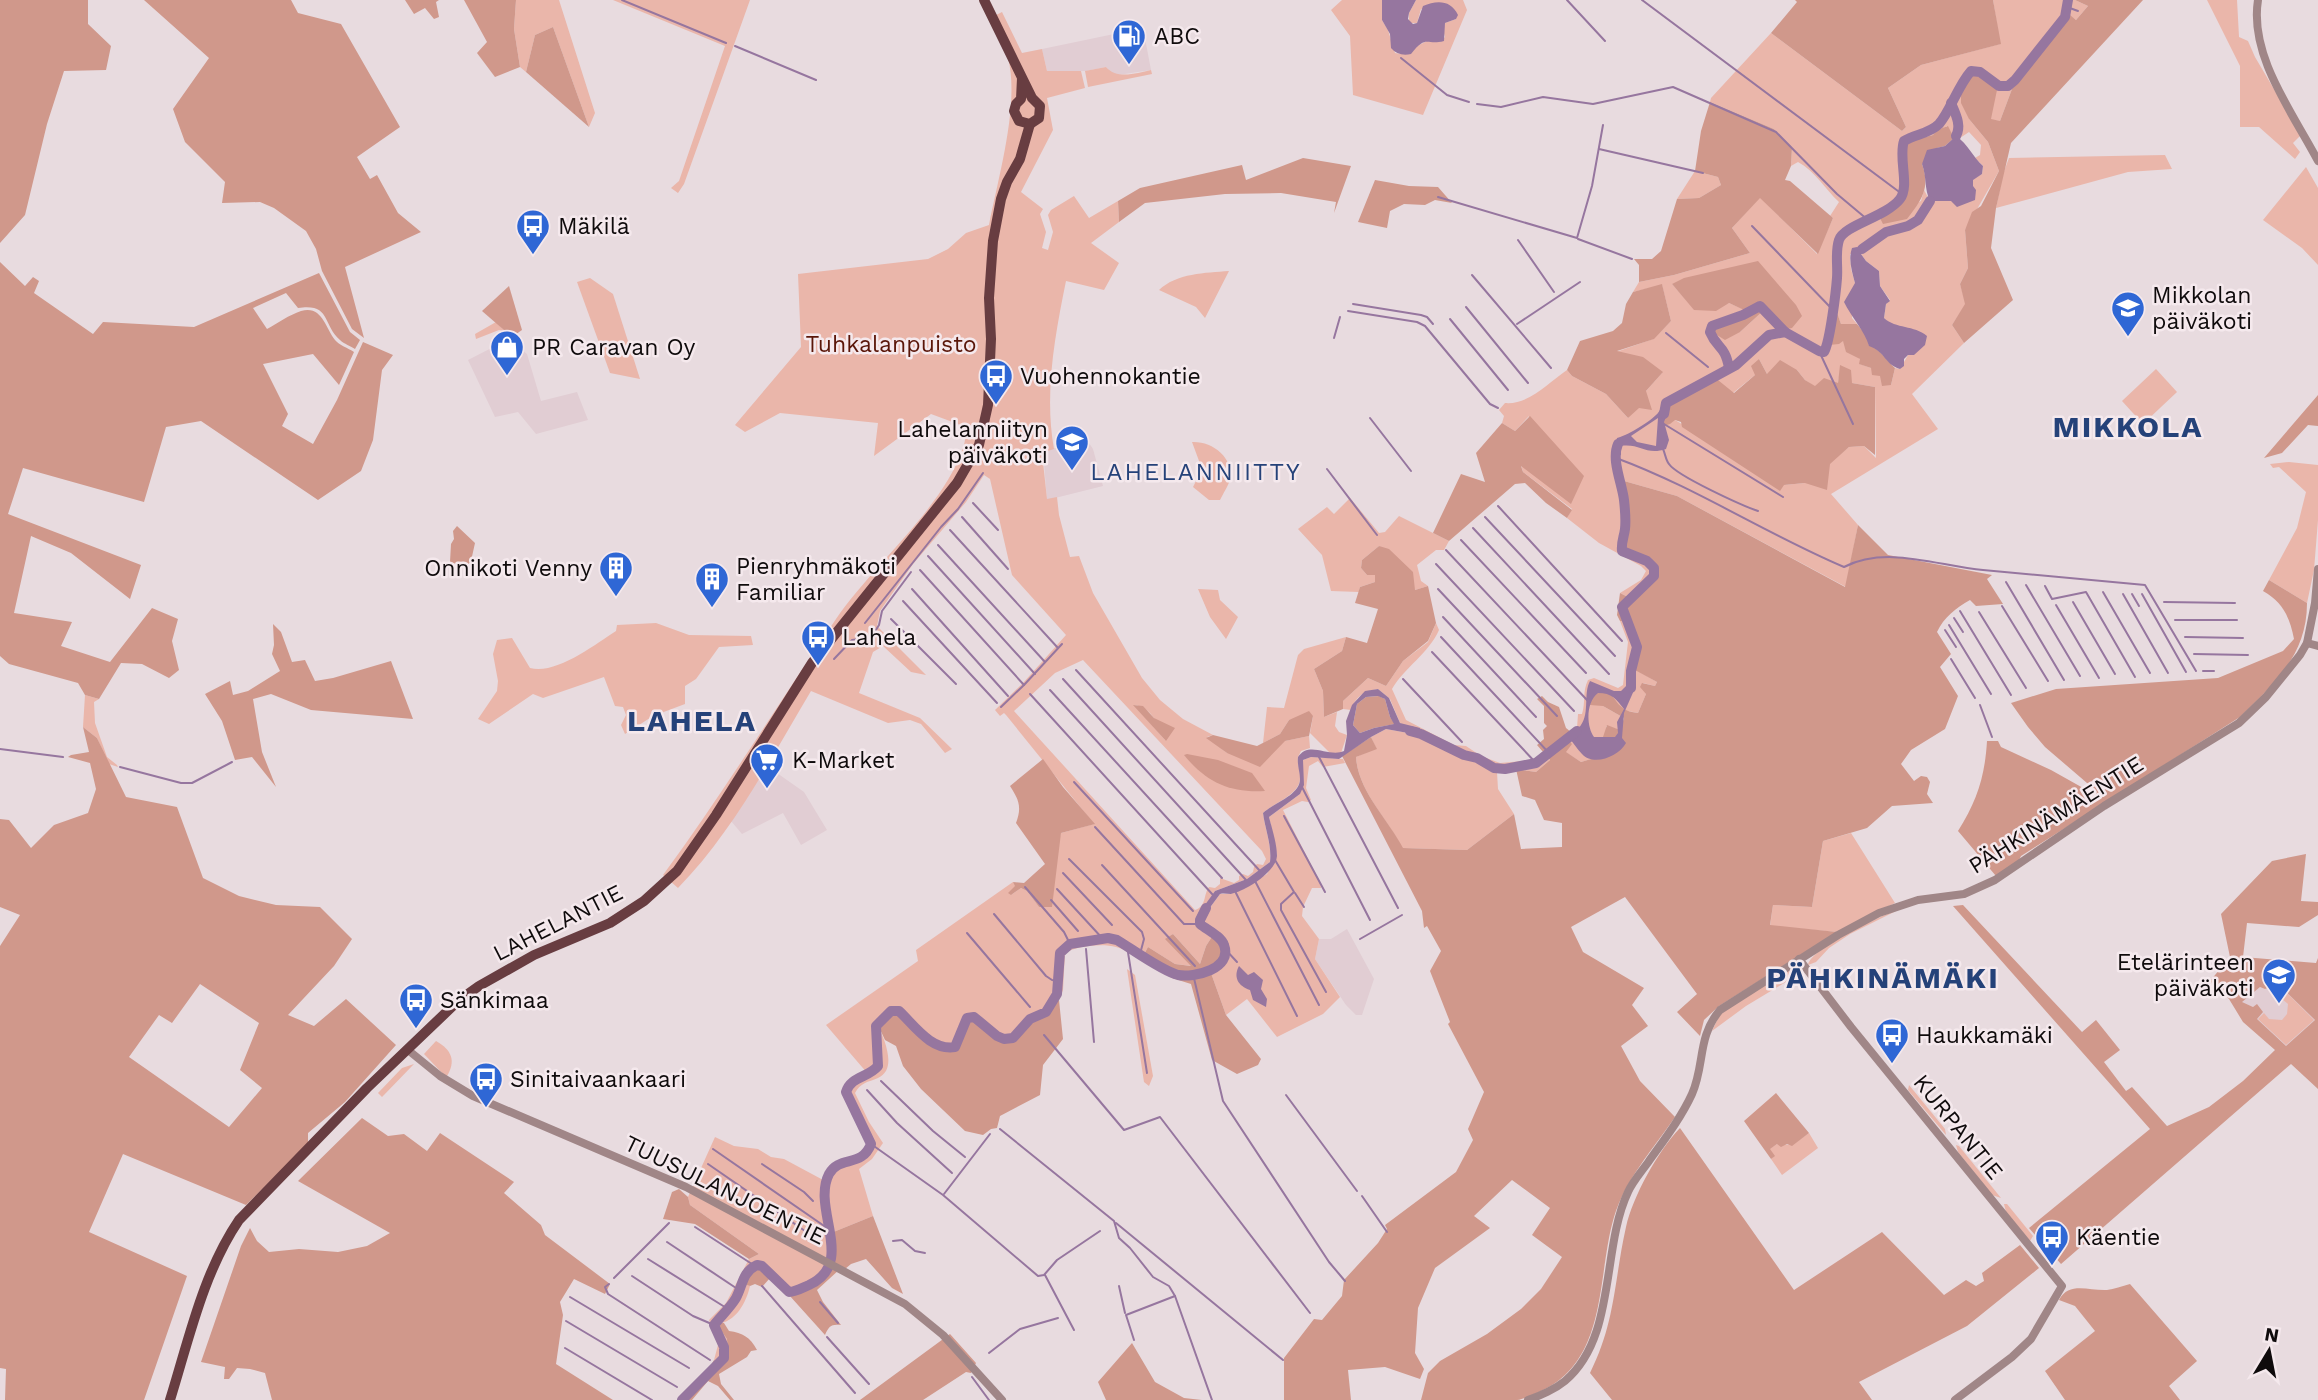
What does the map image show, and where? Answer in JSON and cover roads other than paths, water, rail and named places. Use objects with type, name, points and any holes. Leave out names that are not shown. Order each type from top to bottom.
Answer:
[{"type":"main road","name":"LAHELANTIE","points":[[984,0],[1022,78],[1027,99]]},
{"type":"main road","name":"LAHELANTIE","points":[[1027,99],[1038,103],[1041,113],[1036,120],[1026,123],[1017,118],[1014,111],[1016,104],[1027,99]]},
{"type":"main road","name":"LAHELANTIE","points":[[170,1400],[211,1274],[233,1230],[250,1208],[367,1088],[458,1001],[479,986],[534,956],[610,923],[644,901],[677,871],[716,815],[812,663],[957,483],[979,445],[988,405],[991,339],[989,298],[993,241],[1001,199],[1025,143],[1026,123]]},
{"type":"street","points":[[2258,0],[2256,28],[2262,52],[2318,160]]},
{"type":"street","name":"PÄHKINÄMÄENTIE","points":[[1528,1400],[1565,1381],[1591,1345],[1603,1304],[1621,1206],[1629,1188],[1673,1128],[1692,1094],[1703,1040],[1713,1018],[1720,1010],[1860,923],[1894,907],[1918,900],[1964,894],[1995,880],[2104,807],[2239,723],[2266,697],[2307,643],[2318,569]]},
{"type":"street","points":[[2307,643],[2318,646]]},
{"type":"street","name":"KURPANTIE","points":[[1800,959],[1851,1027],[2062,1286],[2031,1339],[2012,1357],[1955,1400]]},
{"type":"street","name":"TUUSULANJOENTIE","points":[[408,1050],[440,1076],[473,1096],[687,1187],[905,1304],[943,1335],[1002,1400]]},
{"type":"waterway","points":[[622,0],[726,43]]},
{"type":"waterway","points":[[1567,0],[1605,41]]},
{"type":"waterway","points":[[1642,0],[1902,194]]},
{"type":"waterway","points":[[1664,414],[1666,403],[1736,365],[1769,335],[1785,332],[1824,352],[1834,304],[1839,240],[1849,230],[1885,211],[1900,199],[1904,187],[1904,141],[1939,124],[1971,71],[1980,72],[1999,86],[2008,86],[2015,80],[2065,17],[2068,0]]},
{"type":"waterway","points":[[2067,7],[2078,11]]},
{"type":"waterway","points":[[735,46],[816,80]]},
{"type":"waterway","points":[[1401,58],[1447,95],[1469,102]]},
{"type":"waterway","points":[[1477,104],[1501,107],[1543,97],[1593,104],[1673,87],[1776,132],[1837,194],[1868,220]]},
{"type":"waterway","points":[[1951,103],[1958,123],[1956,136]]},
{"type":"waterway","points":[[1438,197],[1577,238],[1592,186],[1603,125]]},
{"type":"waterway","points":[[1599,149],[1703,173]]},
{"type":"waterway","points":[[1862,249],[1886,232],[1908,226],[1918,220],[1930,201]]},
{"type":"waterway","points":[[1752,226],[1832,309]]},
{"type":"waterway","points":[[1578,239],[1632,259]]},
{"type":"waterway","points":[[1518,240],[1554,292]]},
{"type":"waterway","points":[[1472,275],[1551,368]]},
{"type":"waterway","points":[[1517,324],[1580,282]]},
{"type":"waterway","points":[[1353,304],[1421,315],[1433,324]]},
{"type":"waterway","points":[[1729,368],[1723,351],[1710,332],[1712,326],[1760,306],[1785,332]]},
{"type":"waterway","points":[[1466,307],[1528,383]]},
{"type":"waterway","points":[[1348,311],[1417,322],[1425,326],[1490,404],[1498,408]]},
{"type":"waterway","points":[[1334,338],[1340,317]]},
{"type":"waterway","points":[[1450,319],[1508,390]]},
{"type":"waterway","points":[[1666,333],[1708,367]]},
{"type":"waterway","points":[[1819,351],[1853,424]]},
{"type":"waterway","points":[[1370,418],[1411,471]]},
{"type":"waterway","points":[[1664,424],[1783,497]]},
{"type":"waterway","points":[[1618,444],[1616,464],[1625,514],[1622,551],[1647,561],[1654,568],[1654,576],[1622,607],[1637,647],[1631,671],[1631,688]]},
{"type":"waterway","points":[[1663,449],[1669,464],[1684,476],[1758,511]]},
{"type":"waterway","points":[[1616,458],[1674,483],[1844,567],[1860,561],[1895,557],[1983,570],[2145,585],[2196,671]]},
{"type":"waterway","points":[[1327,469],[1377,535]]},
{"type":"waterway","points":[[865,623],[958,509],[983,473]]},
{"type":"waterway","points":[[973,503],[998,530]]},
{"type":"waterway","points":[[1498,506],[1622,641]]},
{"type":"waterway","points":[[962,517],[1008,569]]},
{"type":"waterway","points":[[1485,517],[1615,656]]},
{"type":"waterway","points":[[1473,528],[1609,674]]},
{"type":"waterway","points":[[950,530],[1058,648]]},
{"type":"waterway","points":[[1461,540],[1586,673]]},
{"type":"waterway","points":[[938,545],[1045,662]]},
{"type":"waterway","points":[[1446,550],[1587,700]]},
{"type":"waterway","points":[[928,556],[1035,674]]},
{"type":"waterway","points":[[1436,564],[1574,711]]},
{"type":"waterway","points":[[920,570],[1024,685]]},
{"type":"waterway","points":[[874,633],[882,611],[911,572]]},
{"type":"waterway","points":[[2006,582],[2064,680]]},
{"type":"waterway","points":[[2026,585],[2080,676]]},
{"type":"waterway","points":[[2045,586],[2052,599],[2086,592],[2135,677]]},
{"type":"waterway","points":[[912,589],[1008,696]]},
{"type":"waterway","points":[[1438,589],[1557,716]]},
{"type":"waterway","points":[[2103,592],[2150,673]]},
{"type":"waterway","points":[[2123,594],[2168,673]]},
{"type":"waterway","points":[[2132,594],[2139,606]]},
{"type":"waterway","points":[[2142,594],[2186,672]]},
{"type":"waterway","points":[[903,601],[997,703]]},
{"type":"waterway","points":[[2073,602],[2115,674]]},
{"type":"waterway","points":[[2164,602],[2235,603]]},
{"type":"waterway","points":[[2056,605],[2099,678]]},
{"type":"waterway","points":[[2002,606],[2048,681]]},
{"type":"waterway","points":[[1960,611],[2011,695]]},
{"type":"waterway","points":[[1979,612],[2026,688]]},
{"type":"waterway","points":[[1443,617],[1536,717]]},
{"type":"waterway","points":[[1954,618],[1963,632]]},
{"type":"waterway","points":[[891,619],[956,684]]},
{"type":"waterway","points":[[2175,620],[2237,620]]},
{"type":"waterway","points":[[1949,625],[1991,694]]},
{"type":"waterway","points":[[1945,630],[1956,647]]},
{"type":"waterway","points":[[1441,637],[1549,753]]},
{"type":"waterway","points":[[2185,637],[2243,638]]},
{"type":"waterway","points":[[834,659],[852,640],[866,638]]},
{"type":"waterway","points":[[1001,707],[1062,644]]},
{"type":"waterway","points":[[1432,652],[1536,763]]},
{"type":"waterway","points":[[2194,654],[2248,655]]},
{"type":"waterway","points":[[1951,659],[1975,698]]},
{"type":"waterway","points":[[1076,670],[1260,871]]},
{"type":"waterway","points":[[2203,671],[2214,671]]},
{"type":"waterway","points":[[1063,679],[1246,880]]},
{"type":"waterway","points":[[1403,679],[1462,742]]},
{"type":"waterway","points":[[1050,690],[1222,878]]},
{"type":"waterway","points":[[1030,694],[1213,895]]},
{"type":"waterway","points":[[1980,705],[1992,737]]},
{"type":"waterway","points":[[1410,731],[1477,758],[1494,768],[1505,769],[1536,763],[1577,731]]},
{"type":"waterway","points":[[0,749],[63,757]]},
{"type":"waterway","points":[[1319,757],[1398,908]]},
{"type":"waterway","points":[[120,767],[181,783],[192,783],[232,762]]},
{"type":"waterway","points":[[1074,782],[1193,911]]},
{"type":"waterway","points":[[1302,787],[1370,920]]},
{"type":"waterway","points":[[1284,816],[1325,892]]},
{"type":"waterway","points":[[1095,827],[1184,924],[1200,924]]},
{"type":"waterway","points":[[1069,859],[1142,932],[1144,939],[1140,954]]},
{"type":"waterway","points":[[1275,860],[1294,892],[1281,904],[1281,910],[1326,992]]},
{"type":"waterway","points":[[1102,865],[1195,966]]},
{"type":"waterway","points":[[1063,873],[1112,925]]},
{"type":"waterway","points":[[1254,879],[1319,1005]]},
{"type":"waterway","points":[[1025,887],[1064,932],[1070,944]]},
{"type":"waterway","points":[[1057,889],[1103,939]]},
{"type":"waterway","points":[[1235,891],[1297,1016]]},
{"type":"waterway","points":[[1295,893],[1304,907]]},
{"type":"waterway","points":[[1051,900],[1078,931]]},
{"type":"waterway","points":[[682,1400],[724,1358],[724,1347],[714,1325],[736,1298],[748,1271],[757,1265],[762,1266],[792,1292],[823,1275],[830,1263],[832,1249],[825,1203],[829,1174],[833,1168],[862,1156],[871,1144],[846,1092],[852,1083],[878,1066],[876,1026],[891,1011],[899,1011],[924,1036],[946,1047],[955,1047],[967,1018],[974,1017],[997,1036],[1004,1039],[1013,1038],[1030,1019],[1046,1012],[1057,994],[1060,953],[1070,944],[1108,938],[1117,940],[1156,965],[1178,975],[1202,973],[1218,966],[1223,960],[1224,945],[1217,936],[1200,924],[1206,908]]},
{"type":"waterway","points":[[994,914],[1046,976],[1059,981]]},
{"type":"waterway","points":[[1360,939],[1402,915]]},
{"type":"waterway","points":[[967,933],[1030,1007]]},
{"type":"waterway","points":[[1127,946],[1147,1073]]},
{"type":"waterway","points":[[1086,949],[1094,1042]]},
{"type":"waterway","points":[[1225,949],[1237,962]]},
{"type":"waterway","points":[[1193,974],[1223,1101],[1329,1262],[1345,1281]]},
{"type":"waterway","points":[[1044,1035],[1124,1130],[1160,1117],[1310,1313]]},
{"type":"waterway","points":[[881,1081],[933,1131],[965,1157]]},
{"type":"waterway","points":[[867,1090],[897,1123],[952,1173]]},
{"type":"waterway","points":[[1286,1095],[1357,1191]]},
{"type":"waterway","points":[[1000,1129],[1114,1221],[1119,1238],[1153,1277],[1169,1286],[1212,1400]]},
{"type":"waterway","points":[[944,1194],[990,1134]]},
{"type":"waterway","points":[[871,1144],[943,1195],[1038,1276],[1044,1275],[1057,1260],[1100,1231]]},
{"type":"waterway","points":[[713,1149],[830,1230]]},
{"type":"waterway","points":[[708,1164],[805,1231]]},
{"type":"waterway","points":[[762,1164],[813,1201]]},
{"type":"waterway","points":[[1362,1196],[1387,1232]]},
{"type":"waterway","points":[[614,1278],[669,1223]]},
{"type":"waterway","points":[[1116,1223],[1283,1360]]},
{"type":"waterway","points":[[695,1227],[755,1266]]},
{"type":"waterway","points":[[893,1241],[902,1240],[915,1251],[925,1253]]},
{"type":"waterway","points":[[667,1242],[739,1290]]},
{"type":"waterway","points":[[648,1259],[728,1309]]},
{"type":"waterway","points":[[1045,1275],[1074,1330]]},
{"type":"waterway","points":[[632,1276],[693,1316],[714,1325]]},
{"type":"waterway","points":[[609,1284],[605,1287],[608,1294],[710,1360]]},
{"type":"waterway","points":[[762,1286],[855,1393]]},
{"type":"waterway","points":[[1119,1286],[1125,1313]]},
{"type":"waterway","points":[[1134,1340],[1126,1315],[1175,1296]]},
{"type":"waterway","points":[[570,1297],[689,1368]]},
{"type":"waterway","points":[[820,1302],[838,1323]]},
{"type":"waterway","points":[[989,1353],[1020,1329],[1058,1318]]},
{"type":"waterway","points":[[566,1321],[677,1387]]},
{"type":"waterway","points":[[827,1337],[869,1384]]},
{"type":"waterway","points":[[565,1348],[652,1400]]},
{"type":"waterway","points":[[972,1377],[989,1400]]},
{"type":"place","name":"ABC","points":[[1129,66]]},
{"type":"place","name":"Mäkilä","points":[[533,256]]},
{"type":"place","name":"Mikkolan päiväkoti","points":[[2128,338]]},
{"type":"place","name":"PR Caravan Oy","points":[[507,377]]},
{"type":"place","name":"Vuohennokantie","points":[[996,406]]},
{"type":"place","name":"Lahelanniityn päiväkoti","points":[[1072,472]]},
{"type":"place","name":"Onnikoti Venny","points":[[616,598]]},
{"type":"place","name":"Pienryhmäkoti Familiar","points":[[712,609]]},
{"type":"place","name":"Lahela","points":[[818,667]]},
{"type":"place","name":"K-Market","points":[[767,790]]},
{"type":"place","name":"Etelärinteen päiväkoti","points":[[2279,1005]]},
{"type":"place","name":"Sänkimaa","points":[[416,1030]]},
{"type":"place","name":"Haukkamäki","points":[[1892,1065]]},
{"type":"place","name":"Sinitaivaankaari","points":[[486,1109]]},
{"type":"place","name":"Käentie","points":[[2052,1267]]},
{"type":"district","name":"MIKKOLA","points":[[2128,426]]},
{"type":"district","name":"LAHELANNIITTY","points":[[1196,472]]},
{"type":"district","name":"LAHELA","points":[[692,720]]},
{"type":"district","name":"PÄHKINÄMÄKI","points":[[1883,977]]},
{"type":"park label","name":"Tuhkalanpuisto","points":[[891,344]]}]
